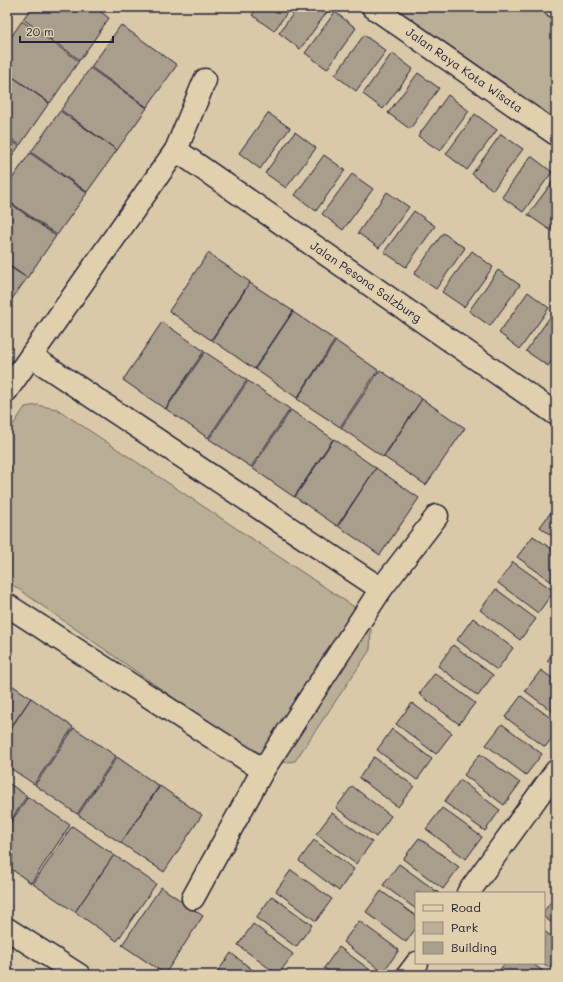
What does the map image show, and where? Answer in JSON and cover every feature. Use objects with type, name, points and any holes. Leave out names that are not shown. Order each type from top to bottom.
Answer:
[{"type":"street","name":"Jalan Raya Kota Wisata","points":[[373,7],[556,134]]},
{"type":"street","points":[[7,390],[176,150],[205,80]]},
{"type":"street","name":"Jalan Pesona Salzburg","points":[[176,150],[556,414]]},
{"type":"street","points":[[31,356],[381,589]]},
{"type":"street","points":[[193,898],[263,770],[381,589],[436,516]]},
{"type":"street","points":[[7,605],[263,770]]},
{"type":"street","points":[[469,892],[556,771]]},
{"type":"street","points":[[7,929],[79,975]]},
{"type":"street","points":[[408,975],[416,964]]},
{"type":"green space","points":[[373,7],[556,7],[556,134]]},
{"type":"green space","points":[[37,405],[57,409],[359,610],[371,629],[370,650],[295,761],[281,763],[258,757],[7,581],[7,434],[25,407]]},
{"type":"building","points":[[32,7],[94,7],[109,18],[80,60],[23,19]]},
{"type":"building","points":[[258,7],[291,7],[274,31],[252,15]]},
{"type":"building","points":[[298,7],[330,8],[300,49],[279,33]]},
{"type":"building","points":[[335,12],[356,28],[327,69],[305,53]]},
{"type":"building","points":[[22,21],[79,61],[50,103],[7,73],[7,43]]},
{"type":"building","points":[[121,25],[177,65],[147,107],[91,67]]},
{"type":"building","points":[[364,35],[386,51],[356,91],[335,75]]},
{"type":"building","points":[[392,53],[413,69],[383,109],[363,94]]},
{"type":"building","points":[[90,68],[147,108],[117,150],[61,110]]},
{"type":"building","points":[[7,73],[49,103],[20,145],[7,136]]},
{"type":"building","points":[[418,73],[439,88],[410,129],[388,113]]},
{"type":"building","points":[[448,95],[469,111],[440,151],[418,136]]},
{"type":"building","points":[[60,111],[117,150],[87,192],[31,152]]},
{"type":"building","points":[[268,113],[290,128],[260,169],[239,153]]},
{"type":"building","points":[[475,114],[497,130],[467,170],[446,154]]},
{"type":"building","points":[[295,132],[316,148],[286,188],[265,173]]},
{"type":"building","points":[[501,134],[523,149],[493,190],[472,174]]},
{"type":"building","points":[[7,138],[19,146],[7,163]]},
{"type":"building","points":[[30,153],[87,193],[57,235],[7,200],[7,186]]},
{"type":"building","points":[[324,155],[345,170],[316,211],[295,195]]},
{"type":"building","points":[[531,156],[552,172],[523,212],[502,197]]},
{"type":"building","points":[[352,174],[373,189],[343,230],[322,214]]},
{"type":"building","points":[[556,177],[556,222],[550,230],[528,215]]},
{"type":"building","points":[[387,192],[409,207],[379,248],[358,233]]},
{"type":"building","points":[[7,201],[56,236],[27,278],[7,264]]},
{"type":"building","points":[[414,211],[435,226],[406,267],[384,252]]},
{"type":"building","points":[[443,233],[465,248],[436,289],[414,274]]},
{"type":"building","points":[[472,251],[493,267],[464,307],[442,292]]},
{"type":"building","points":[[208,253],[250,282],[211,340],[169,311]]},
{"type":"building","points":[[7,265],[27,278],[7,306]]},
{"type":"building","points":[[498,270],[520,285],[490,326],[469,311]]},
{"type":"building","points":[[250,283],[293,311],[254,369],[212,340]]},
{"type":"building","points":[[528,292],[549,308],[520,349],[499,333]]},
{"type":"building","points":[[555,310],[556,354],[548,366],[526,351]]},
{"type":"building","points":[[293,312],[335,340],[297,398],[255,369]]},
{"type":"building","points":[[162,322],[204,351],[165,409],[123,380]]},
{"type":"building","points":[[336,341],[378,370],[340,427],[297,399]]},
{"type":"building","points":[[205,352],[247,380],[208,438],[166,409]]},
{"type":"building","points":[[380,370],[422,399],[383,457],[341,428]]},
{"type":"building","points":[[248,381],[290,409],[251,467],[209,439]]},
{"type":"building","points":[[422,399],[465,428],[426,485],[384,457]]},
{"type":"building","points":[[291,410],[333,439],[294,497],[252,468]]},
{"type":"building","points":[[334,439],[376,468],[337,526],[295,497]]},
{"type":"building","points":[[376,468],[419,498],[380,555],[338,526]]},
{"type":"building","points":[[556,505],[556,539],[540,527]]},
{"type":"building","points":[[533,536],[556,552],[556,585],[517,557]]},
{"type":"building","points":[[513,562],[554,591],[538,613],[498,583]]},
{"type":"building","points":[[496,589],[536,619],[520,640],[480,610]]},
{"type":"building","points":[[473,618],[513,648],[497,670],[457,640]]},
{"type":"building","points":[[453,645],[493,675],[478,696],[438,666]]},
{"type":"building","points":[[556,649],[556,668],[547,661]]},
{"type":"building","points":[[541,670],[556,681],[556,714],[525,691]]},
{"type":"building","points":[[435,673],[475,703],[459,724],[419,694]]},
{"type":"building","points":[[7,682],[31,698],[7,733]]},
{"type":"building","points":[[521,696],[556,722],[556,733],[545,747],[505,717]]},
{"type":"building","points":[[31,698],[73,727],[34,784],[7,766],[7,734]]},
{"type":"building","points":[[412,703],[452,733],[436,754],[396,724]]},
{"type":"building","points":[[502,724],[542,754],[526,775],[486,745]]},
{"type":"building","points":[[74,728],[116,756],[77,814],[35,785]]},
{"type":"building","points":[[392,729],[432,759],[417,780],[377,750]]},
{"type":"building","points":[[480,754],[520,783],[504,805],[464,775]]},
{"type":"building","points":[[117,757],[159,786],[121,843],[78,815]]},
{"type":"building","points":[[374,757],[414,786],[398,807],[359,778]]},
{"type":"building","points":[[460,780],[500,810],[485,831],[444,802]]},
{"type":"building","points":[[7,782],[27,796],[7,826]]},
{"type":"building","points":[[160,786],[202,815],[164,872],[121,843]]},
{"type":"building","points":[[352,786],[391,816],[376,837],[336,808]]},
{"type":"building","points":[[28,797],[70,825],[31,883],[7,866],[7,828]]},
{"type":"building","points":[[442,808],[482,837],[466,859],[426,829]]},
{"type":"building","points":[[332,813],[372,842],[356,864],[316,834]]},
{"type":"building","points":[[72,826],[114,855],[75,912],[33,884]]},
{"type":"building","points":[[419,838],[459,867],[443,889],[403,859]]},
{"type":"building","points":[[314,840],[354,869],[339,891],[299,861]]},
{"type":"building","points":[[114,855],[156,884],[117,941],[75,912]]},
{"type":"building","points":[[399,864],[438,892],[415,892],[415,908],[383,885]]},
{"type":"building","points":[[291,870],[332,899],[316,921],[276,891]]},
{"type":"building","points":[[161,887],[203,916],[165,974],[122,945]]},
{"type":"building","points":[[381,891],[415,915],[415,929],[406,942],[366,912]]},
{"type":"building","points":[[556,895],[556,926],[545,918],[545,910]]},
{"type":"building","points":[[272,896],[312,925],[296,947],[256,918]]},
{"type":"building","points":[[359,921],[399,950],[383,972],[343,942]]},
{"type":"building","points":[[253,924],[293,954],[278,975],[238,945]]},
{"type":"building","points":[[545,932],[556,940],[556,972],[544,964]]},
{"type":"building","points":[[339,947],[377,975],[333,975],[324,968]]},
{"type":"building","points":[[231,953],[259,975],[215,975]]},
{"type":"building","points":[[504,964],[533,964],[548,975],[504,975],[499,971]]}]
